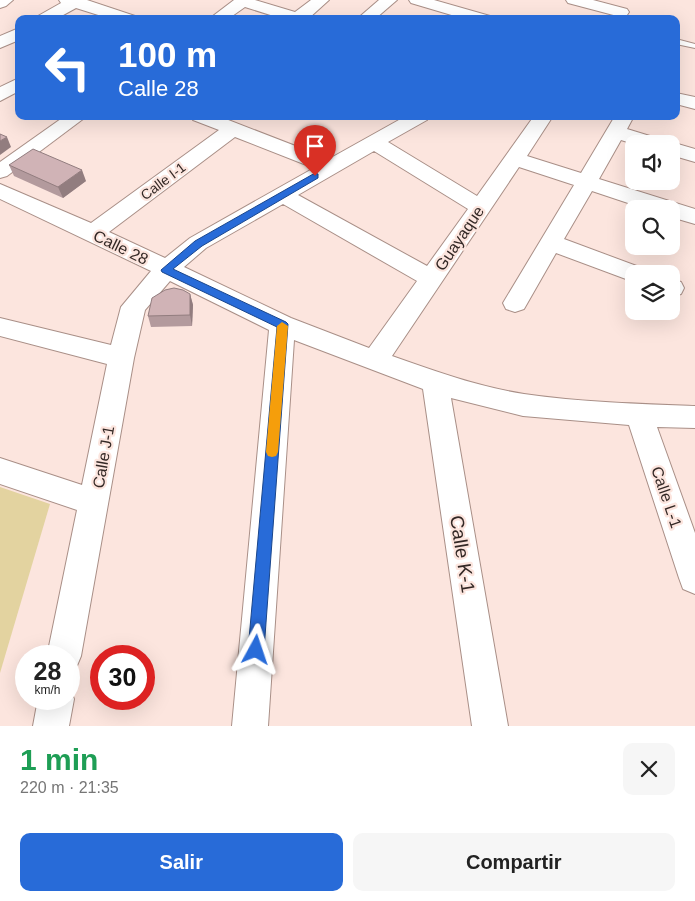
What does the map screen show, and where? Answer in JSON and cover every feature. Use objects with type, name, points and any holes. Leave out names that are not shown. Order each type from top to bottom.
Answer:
[{"type":"street","points":[[0,3],[5,0]]},
{"type":"street","points":[[222,0],[241,2],[287,15]]},
{"type":"street","points":[[302,15],[321,0]]},
{"type":"street","points":[[370,15],[389,0]]},
{"type":"street","points":[[418,0],[470,15]]},
{"type":"street","points":[[574,0],[622,10]]},
{"type":"street","points":[[50,15],[73,1],[117,15]]},
{"type":"street","points":[[223,15],[241,2]]},
{"type":"street","points":[[0,43],[15,35]]},
{"type":"street","points":[[0,95],[15,86]]},
{"type":"street","points":[[680,99],[695,103]]},
{"type":"street","points":[[0,172],[72,120]]},
{"type":"street","points":[[210,120],[331,167]]},
{"type":"street","points":[[166,270],[198,243],[374,142],[406,120]]},
{"type":"street","name":"Guayaque","points":[[375,360],[541,120]]},
{"type":"street","points":[[515,303],[588,183],[620,124],[640,135]]},
{"type":"street","name":"Calle I-1","points":[[93,233],[233,129]]},
{"type":"street","points":[[374,142],[480,207]]},
{"type":"street","points":[[680,151],[695,156]]},
{"type":"street","points":[[514,158],[642,200]]},
{"type":"street","name":"Calle 28","points":[[0,191],[93,233],[166,270],[282,324],[435,383]]},
{"type":"street","points":[[283,195],[431,279]]},
{"type":"street","points":[[680,212],[695,217]]},
{"type":"street","points":[[552,243],[625,271]]},
{"type":"street","name":"Calle J-1","points":[[66,645],[121,358],[133,307],[166,270]]},
{"type":"street","points":[[250,726],[282,324]]},
{"type":"street","points":[[0,327],[121,358]]},
{"type":"street","points":[[435,383],[524,405],[639,416],[692,416]]},
{"type":"street","name":"Calle K-1","points":[[435,383],[490,726]]},
{"type":"street","name":"Calle L-1","points":[[639,416],[695,578]]},
{"type":"street","points":[[0,471],[94,502]]},
{"type":"street","points":[[51,726],[54,710]]},
{"type":"lane","points":[[680,42],[695,46]]},
{"type":"shaded area","points":[[0,487],[50,504],[0,673]]},
{"type":"building","points":[[0,134],[7,137],[0,141]]},
{"type":"building","points":[[33,149],[82,170],[58,187],[9,165]]},
{"type":"building","points":[[174,288],[190,294],[190,315],[148,316],[152,298],[165,290]]},
{"type":"slow traffic","points":[[272,452],[282,326]]},
{"type":"route","points":[[256,650],[282,324],[166,270],[198,243],[315,176]]}]
